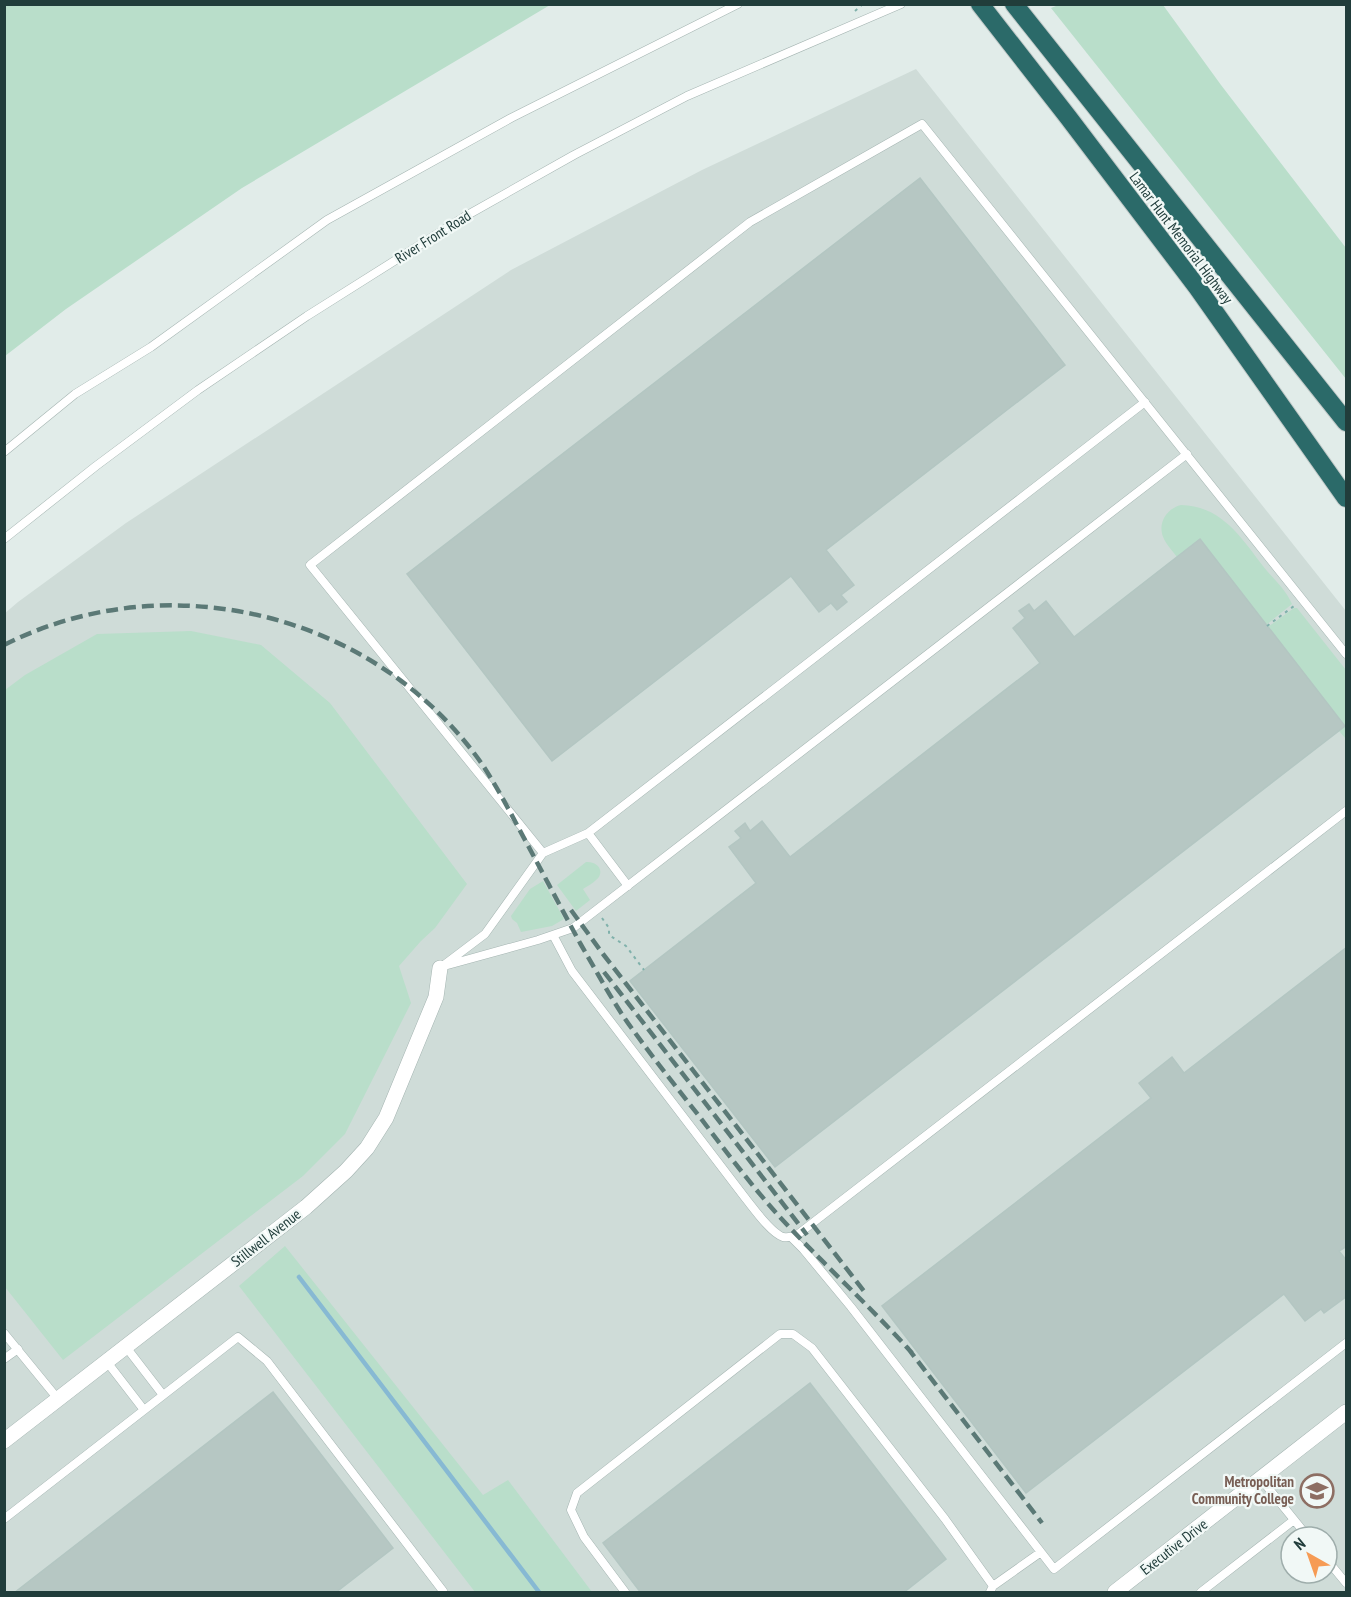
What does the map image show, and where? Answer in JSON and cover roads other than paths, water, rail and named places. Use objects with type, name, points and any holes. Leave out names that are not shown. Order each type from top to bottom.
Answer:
[{"type":"highway","name":"Lamar Hunt Memorial Highway","points":[[980,4],[1197,287],[1347,498]]},
{"type":"highway","name":"Lamar Hunt Memorial Highway","points":[[1014,4],[1347,422]]},
{"type":"street","name":"Stillwell Avenue","points":[[4,1441],[306,1207],[346,1171],[367,1148],[386,1118],[436,998],[440,968]]},
{"type":"street","name":"Executive Drive","points":[[1115,1593],[1347,1412]]},
{"type":"lane","points":[[4,452],[75,394],[151,347],[327,220],[510,118],[738,4]]},
{"type":"lane","name":"River Front Road","points":[[4,538],[198,390],[307,316],[464,217],[574,155],[687,96],[902,4]]},
{"type":"lane","points":[[543,853],[310,565],[750,222],[922,124],[1347,654]]},
{"type":"lane","points":[[440,968],[485,934],[543,853],[588,833],[1145,402]]},
{"type":"lane","points":[[440,968],[573,928],[1187,454]]},
{"type":"lane","points":[[553,935],[572,971],[746,1199],[776,1233],[790,1237],[797,1235],[1347,811]]},
{"type":"lane","points":[[588,833],[628,885]]},
{"type":"lane","points":[[790,1237],[803,1249],[851,1307],[1054,1569],[1347,1343]]},
{"type":"lane","points":[[4,1333],[58,1399]]},
{"type":"lane","points":[[625,1593],[584,1538],[571,1510],[577,1493],[780,1334],[793,1334],[812,1348],[945,1519],[992,1589],[1041,1552]]},
{"type":"lane","points":[[4,1519],[238,1337],[267,1361],[443,1591],[441,1593]]},
{"type":"lane","points":[[126,1347],[163,1395]]},
{"type":"lane","points":[[4,1359],[18,1349]]},
{"type":"lane","points":[[107,1362],[144,1410]]},
{"type":"lane","points":[[1261,1479],[1298,1525]]},
{"type":"lane","points":[[1201,1593],[1294,1520]]},
{"type":"waterway","points":[[299,1277],[539,1592]]},
{"type":"railway","points":[[4,645],[67,620],[133,607],[199,606],[265,617],[327,638],[386,670],[438,712],[482,764],[605,987],[626,1020],[738,1167],[795,1233],[912,1353]]},
{"type":"railway","points":[[571,910],[867,1295]]},
{"type":"railway","points":[[604,972],[807,1235]]},
{"type":"railway","points":[[907,1347],[1042,1523]]},
{"type":"place","name":"Metropolitan Community College","points":[[1317,1491]]}]
